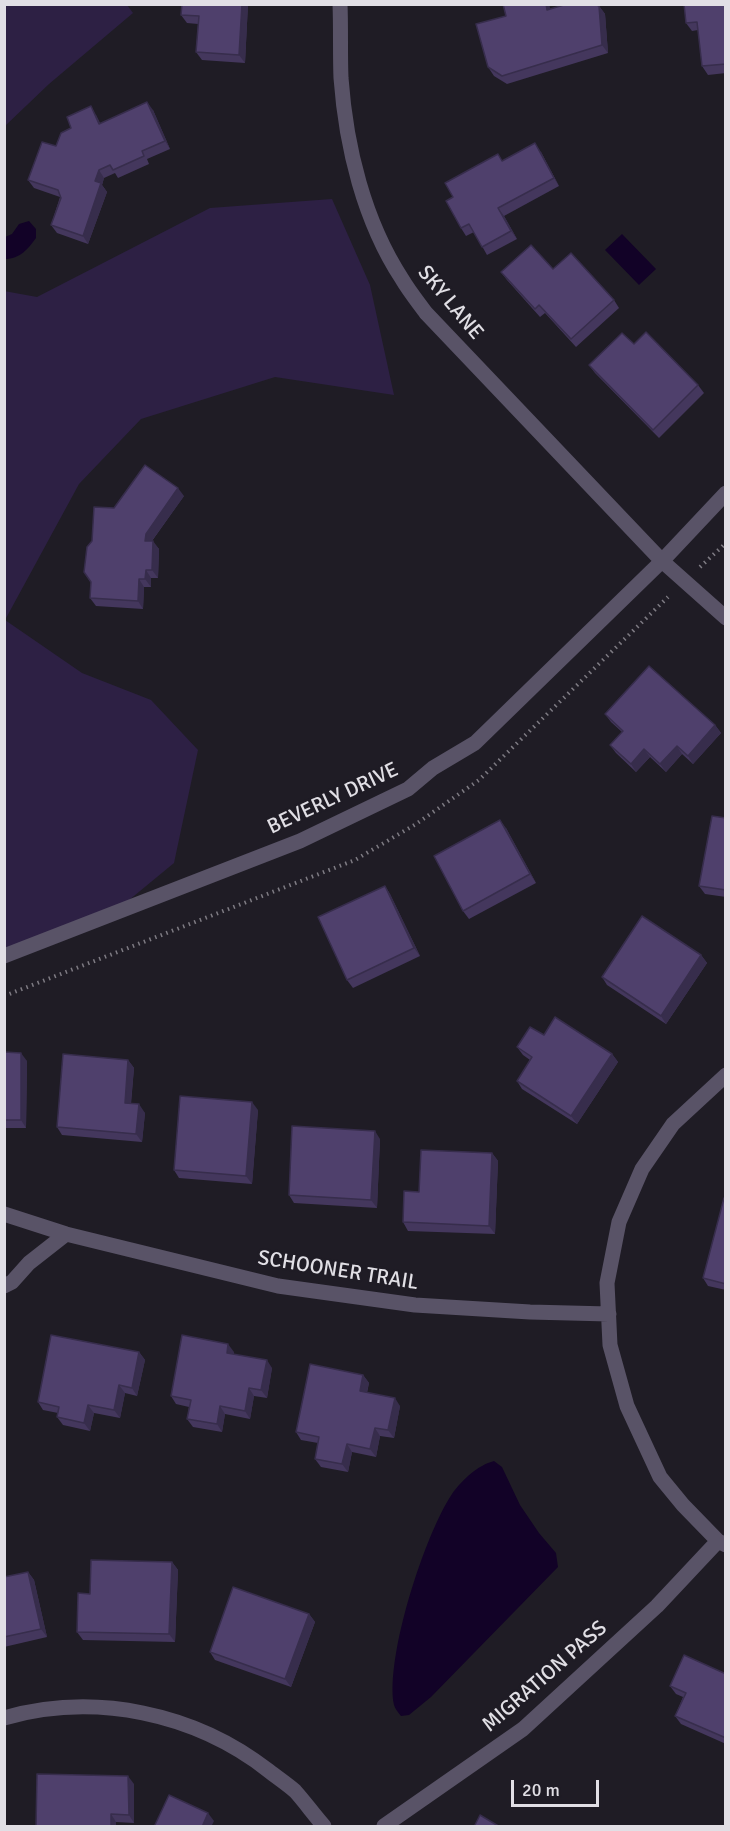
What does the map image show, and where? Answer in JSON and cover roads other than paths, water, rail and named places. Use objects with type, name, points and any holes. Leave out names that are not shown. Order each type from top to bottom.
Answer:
[{"type":"street","name":"SKY LANE","points":[[340,4],[341,79],[351,152],[381,242],[401,279],[426,313],[662,561],[726,618]]},
{"type":"street","name":"BEVERLY DRIVE","points":[[4,956],[300,841],[408,789],[433,768],[476,743],[662,561],[726,493]]},
{"type":"street","points":[[722,1543],[683,1505],[660,1477],[627,1406],[610,1344],[607,1283],[619,1222],[642,1169],[673,1124],[726,1076]]},
{"type":"street","name":"SCHOONER TRAIL","points":[[4,1214],[66,1234],[278,1286],[415,1305],[609,1314]]},
{"type":"street","points":[[4,1286],[12,1282],[29,1263],[66,1234]]},
{"type":"street","name":"MIGRATION PASS","points":[[384,1827],[523,1729],[722,1543]]},
{"type":"street","points":[[4,1718],[69,1706],[165,1717],[213,1735],[250,1756],[294,1790],[324,1827]]}]
